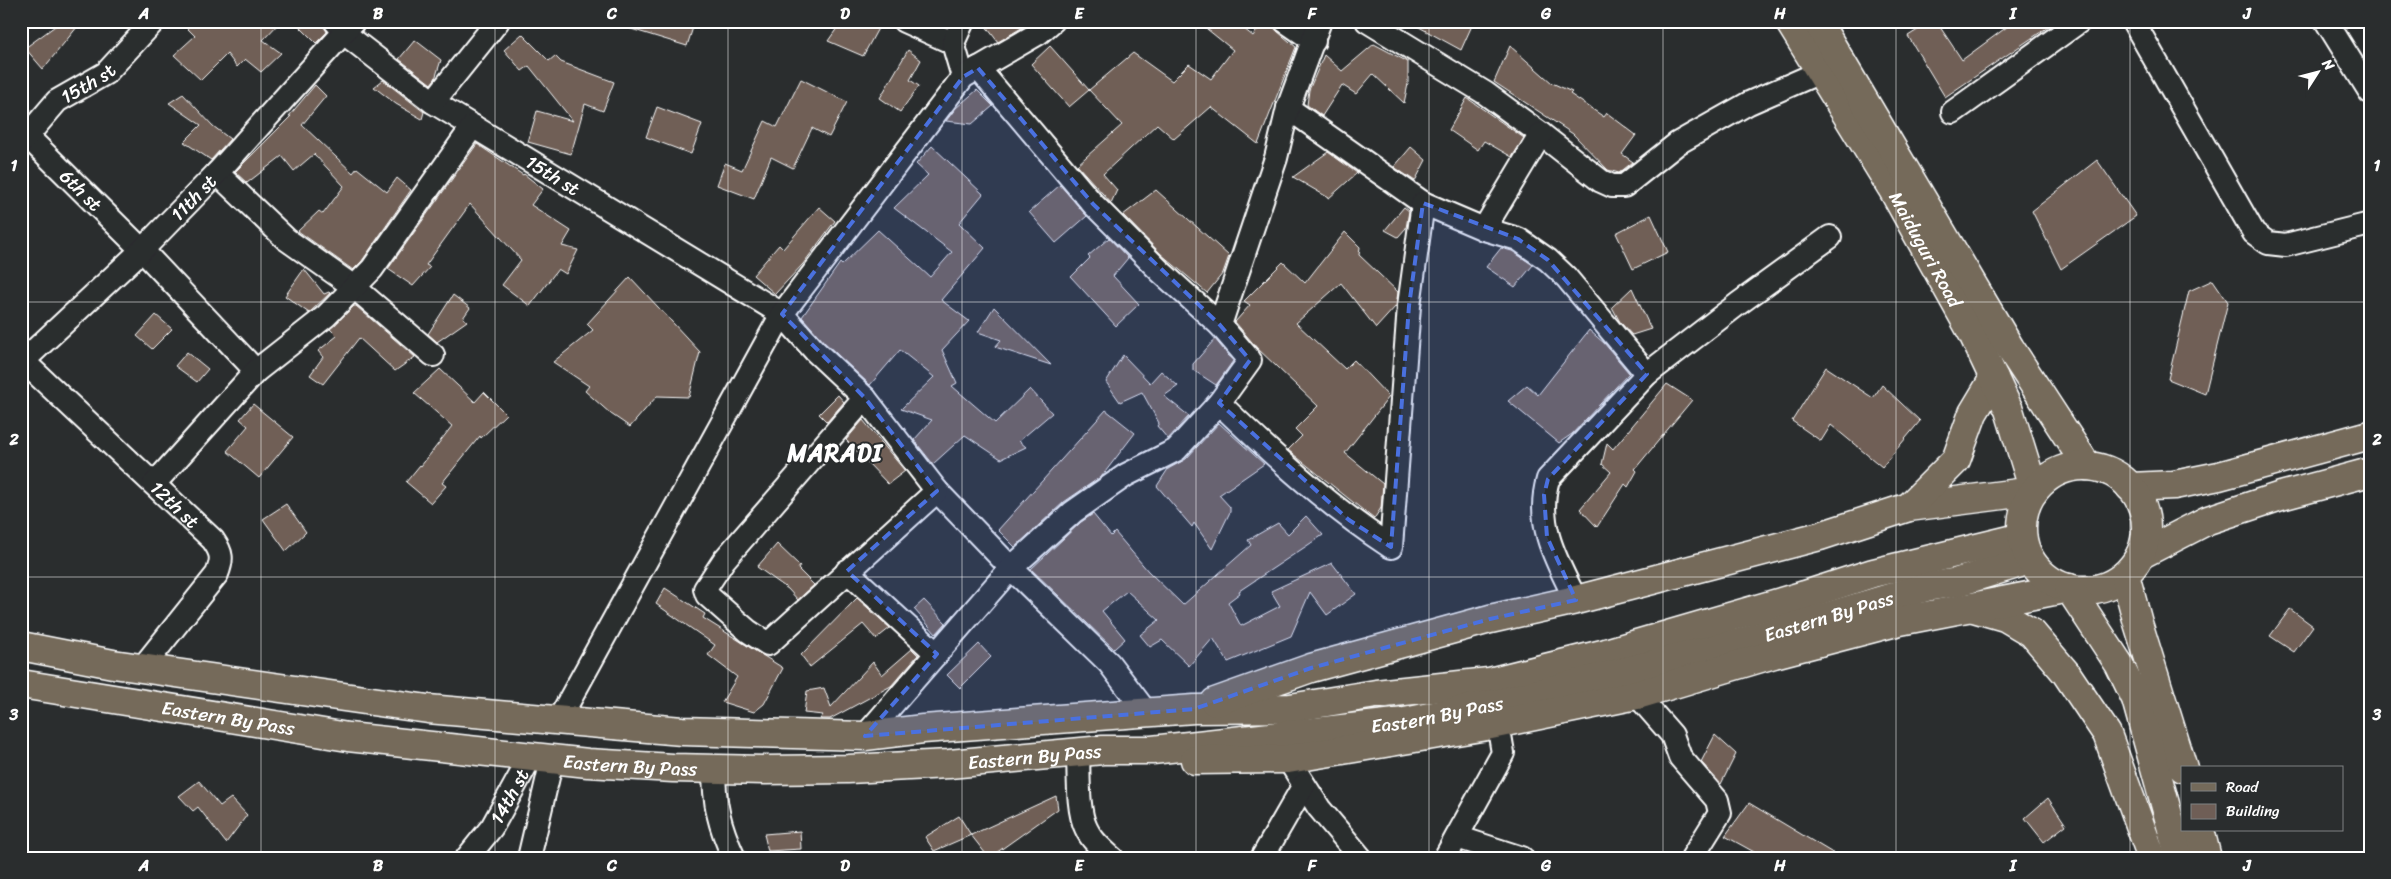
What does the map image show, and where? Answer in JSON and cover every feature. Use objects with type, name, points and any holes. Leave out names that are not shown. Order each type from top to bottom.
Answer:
[{"type":"main road","name":"Maiduguri Road","points":[[1789,21],[1936,266],[2009,410],[2034,491]]},
{"type":"main road","name":"Maiduguri Road","points":[[1817,21],[2010,348],[2087,466]]},
{"type":"main road","points":[[1909,507],[1956,460],[1973,414],[1994,378]]},
{"type":"main road","points":[[2130,487],[2174,486],[2370,436]]},
{"type":"main road","points":[[2180,858],[2136,699],[2120,664],[2068,588],[2046,578],[2026,548],[2023,512],[2034,491],[2052,474],[2069,468],[2087,466],[2110,472],[2130,487],[2142,508],[2146,532],[2132,565],[2140,632],[2182,766]]},
{"type":"main road","points":[[1152,750],[1201,762],[1288,759],[1369,747],[1637,695],[1774,654],[1900,621],[2068,588],[2093,590],[2116,582],[2132,565],[2208,520],[2281,496],[2370,472]]},
{"type":"main road","points":[[1194,709],[1311,668],[1490,619],[1576,600],[1820,536],[1909,507],[2034,491]]},
{"type":"main road","name":"Eastern By Pass","points":[[21,646],[142,668],[428,709],[682,731],[865,736],[923,729],[1146,712],[1194,709],[1290,708],[1376,694],[1490,682],[1625,647],[1873,573],[2026,548]]},
{"type":"main road","name":"Eastern By Pass","points":[[21,684],[348,737],[541,759],[673,768],[848,769],[949,764],[1102,750],[1152,750],[1405,722],[1502,702],[1742,642],[1926,587],[1958,582],[2026,548]]},
{"type":"main road","points":[[1973,608],[2005,617],[2032,633],[2066,672],[2107,734],[2152,858]]},
{"type":"main road","points":[[2200,832],[2207,858]]},
{"type":"street","name":"15th st","points":[[23,136],[57,101],[106,73],[154,21]]},
{"type":"street","points":[[433,102],[498,21]]},
{"type":"street","points":[[865,736],[886,709],[938,654],[1011,568],[1073,512],[1126,475],[1176,450],[1219,403],[1250,360],[1220,326],[1160,271],[1093,204],[971,73],[953,43],[904,21]]},
{"type":"street","points":[[953,43],[963,21]]},
{"type":"street","points":[[558,721],[782,314],[971,73],[1039,33],[1053,21]]},
{"type":"street","points":[[1220,326],[1276,158],[1288,108],[1317,31],[1285,21]]},
{"type":"street","points":[[1367,21],[1485,93],[1601,181],[1612,186],[1624,186],[1678,143],[1749,103],[1820,72]]},
{"type":"street","points":[[1953,112],[2080,21]]},
{"type":"street","points":[[2133,21],[2254,234],[2268,243],[2286,245],[2370,224]]},
{"type":"street","points":[[2326,21],[2370,92]]},
{"type":"street","name":"15th st","points":[[345,24],[349,38],[433,102],[782,314],[815,351],[865,398],[938,491],[1011,568],[1109,663],[1146,712]]},
{"type":"street","name":"11th st","points":[[22,362],[142,250],[217,173],[345,24]]},
{"type":"street","points":[[1288,108],[1423,203],[1484,229],[1518,239],[1566,277],[1647,374]]},
{"type":"street","points":[[154,484],[256,370],[326,316],[372,269],[473,126]]},
{"type":"street","points":[[1484,229],[1541,134]]},
{"type":"street","name":"6th st","points":[[23,136],[142,250],[256,370]]},
{"type":"street","points":[[217,173],[286,238],[354,287],[433,355]]},
{"type":"street","points":[[1219,403],[1281,463],[1342,514],[1391,548],[1409,306],[1423,203]]},
{"type":"street","points":[[1576,600],[1547,537],[1544,495],[1548,479],[1647,374],[1738,304],[1830,237]]},
{"type":"street","name":"12th st","points":[[22,362],[213,540],[220,550],[222,560],[217,574],[142,668]]},
{"type":"street","points":[[865,398],[724,560],[705,589],[706,595],[748,631],[768,644],[938,491]]},
{"type":"street","points":[[847,571],[938,654]]},
{"type":"street","points":[[1637,695],[1672,735],[1680,757],[1717,800],[1720,813],[1692,858]]},
{"type":"street","points":[[1445,858],[1503,753],[1498,723]]},
{"type":"street","points":[[1078,753],[1082,816],[1085,827],[1095,842],[1112,858]]},
{"type":"street","points":[[529,858],[541,759]]},
{"type":"street","name":"14th st","points":[[467,858],[541,759]]},
{"type":"street","points":[[1288,759],[1320,808],[1361,858]]},
{"type":"street","points":[[714,768],[714,802],[721,831],[734,858]]},
{"type":"street","points":[[1262,858],[1304,785]]},
{"type":"street","points":[[1457,837],[1522,858]]},
{"type":"highlighted area","points":[[978,68],[1093,204],[1220,325],[1250,360],[1219,403],[1349,520],[1391,547],[1409,306],[1423,203],[1518,239],[1548,260],[1647,374],[1548,479],[1544,495],[1547,537],[1576,600],[1490,619],[1311,668],[1194,709],[865,736],[937,654],[847,571],[937,491],[865,398],[782,314],[963,77]]},
{"type":"building","points":[[62,21],[82,21],[43,69],[25,48]]},
{"type":"building","points":[[180,21],[281,21],[263,40],[281,53],[261,72],[245,59],[237,67],[227,54],[201,80],[174,55],[195,36]]},
{"type":"building","points":[[294,21],[322,21],[327,32],[316,43]]},
{"type":"building","points":[[619,21],[695,21],[687,46],[618,25]]},
{"type":"building","points":[[842,21],[882,21],[863,56],[828,41]]},
{"type":"building","points":[[982,21],[1033,21],[998,42]]},
{"type":"building","points":[[1197,21],[1234,21],[1253,36],[1264,21],[1272,21],[1277,31],[1296,47],[1258,144],[1211,107],[1174,139],[1157,124],[1103,174],[1117,190],[1111,203],[1077,165],[1122,125],[1089,90],[1133,53],[1172,81],[1189,64],[1211,79],[1233,50]]},
{"type":"building","points":[[1408,21],[1474,21],[1461,50]]},
{"type":"building","points":[[1932,21],[1936,21],[1962,60],[2015,21],[2057,21],[1945,97],[1908,36]]},
{"type":"building","points":[[522,34],[549,61],[555,56],[561,62],[614,82],[603,111],[585,104],[571,154],[528,142],[537,111],[573,121],[529,66],[522,71],[504,50]]},
{"type":"building","points":[[415,40],[441,60],[435,79],[431,84],[399,59]]},
{"type":"building","points":[[1374,44],[1408,62],[1408,84],[1404,103],[1373,74],[1356,94],[1342,85],[1322,116],[1307,105],[1309,90],[1324,55],[1342,71]]},
{"type":"building","points":[[1050,46],[1089,90],[1069,107],[1031,64]]},
{"type":"building","points":[[1510,46],[1552,83],[1572,92],[1570,94],[1604,117],[1607,113],[1636,135],[1622,154],[1633,162],[1619,173],[1608,170],[1573,134],[1494,82]]},
{"type":"building","points":[[908,50],[921,60],[910,80],[919,86],[900,112],[880,98]]},
{"type":"building","points":[[801,79],[847,102],[829,137],[812,128],[793,168],[771,157],[754,199],[717,185],[725,163],[742,170],[765,121],[777,127]]},
{"type":"building","points":[[383,80],[424,112],[422,119],[396,104],[374,87]]},
{"type":"building","points":[[315,85],[326,96],[302,125],[353,173],[357,168],[387,192],[397,178],[411,190],[362,261],[353,270],[298,231],[319,211],[323,214],[344,186],[314,154],[294,171],[282,156],[247,183],[235,172],[291,116],[289,116]]},
{"type":"building","points":[[977,90],[993,106],[972,124],[946,121],[956,108]]},
{"type":"building","points":[[183,94],[213,126],[230,139],[211,160],[184,142],[201,125],[169,103]]},
{"type":"building","points":[[1467,98],[1524,138],[1512,157],[1484,141],[1478,150],[1449,130]]},
{"type":"building","points":[[657,107],[702,124],[691,154],[646,137]]},
{"type":"building","points":[[477,144],[524,174],[543,189],[531,205],[571,231],[562,246],[578,250],[566,274],[558,269],[530,306],[502,285],[521,260],[470,204],[426,265],[430,267],[413,286],[388,269]]},
{"type":"building","points":[[932,146],[983,194],[959,223],[985,248],[941,300],[969,321],[942,350],[957,383],[952,386],[995,423],[1030,389],[1052,413],[1019,441],[1026,447],[1001,459],[965,435],[933,464],[914,440],[932,420],[901,409],[934,377],[900,350],[870,385],[824,342],[802,317],[840,263],[842,265],[878,230],[930,277],[952,252],[894,208],[928,175],[916,164]]},
{"type":"building","points":[[1411,147],[1426,160],[1415,181],[1394,167]]},
{"type":"building","points":[[1328,152],[1357,173],[1329,198],[1293,177]]},
{"type":"building","points":[[2097,160],[2136,216],[2061,269],[2032,211]]},
{"type":"building","points":[[1060,185],[1087,216],[1056,243],[1029,212]]},
{"type":"building","points":[[1156,190],[1229,256],[1223,273],[1207,293],[1161,254],[1123,215]]},
{"type":"building","points":[[819,207],[835,221],[803,264],[775,294],[753,275],[779,245],[783,249]]},
{"type":"building","points":[[1404,207],[1409,211],[1406,228],[1398,237],[1385,230]]},
{"type":"building","points":[[1651,215],[1668,252],[1633,269],[1616,233]]},
{"type":"building","points":[[1345,232],[1360,247],[1359,255],[1398,292],[1396,306],[1376,328],[1341,283],[1296,323],[1345,369],[1354,360],[1389,397],[1345,453],[1383,484],[1381,508],[1374,519],[1288,450],[1302,436],[1295,429],[1318,406],[1257,348],[1235,322],[1250,305],[1244,301],[1283,262],[1305,283]]},
{"type":"building","points":[[1109,238],[1128,258],[1113,276],[1139,304],[1116,326],[1071,277],[1090,258],[1088,256]]},
{"type":"building","points":[[1501,248],[1512,251],[1533,265],[1515,287],[1486,267]]},
{"type":"building","points":[[304,269],[324,294],[330,293],[309,313],[285,296]]},
{"type":"building","points":[[630,277],[700,352],[689,397],[657,396],[630,427],[611,414],[585,391],[589,386],[553,362],[593,330],[587,324]]},
{"type":"building","points":[[2213,280],[2228,302],[2205,394],[2168,379],[2189,291]]},
{"type":"building","points":[[1632,288],[1651,329],[1632,335],[1620,322],[1612,307]]},
{"type":"building","points":[[453,295],[470,308],[463,318],[467,321],[437,342],[428,334]]},
{"type":"building","points":[[354,306],[415,357],[395,371],[359,338],[323,384],[310,375],[323,357],[318,351],[337,336],[330,329]]},
{"type":"building","points":[[994,307],[1051,365],[995,347],[1001,340],[978,332]]},
{"type":"building","points":[[156,315],[172,329],[152,349],[137,336]]},
{"type":"building","points":[[1589,330],[1604,343],[1629,373],[1572,434],[1559,443],[1508,401],[1527,385],[1538,395]]},
{"type":"building","points":[[1215,339],[1233,361],[1216,385],[1193,370],[1193,364]]},
{"type":"building","points":[[187,352],[208,369],[197,382],[175,366]]},
{"type":"building","points":[[1123,355],[1150,383],[1161,371],[1178,386],[1164,396],[1189,416],[1168,439],[1157,426],[1159,423],[1142,392],[1120,402],[1106,382]]},
{"type":"building","points":[[1826,367],[1873,398],[1882,385],[1920,421],[1882,467],[1831,425],[1821,441],[1792,421]]},
{"type":"building","points":[[440,369],[475,402],[484,392],[506,414],[481,438],[480,436],[442,483],[446,486],[431,503],[406,482],[452,426],[414,393]]},
{"type":"building","points":[[1667,384],[1692,400],[1635,469],[1637,471],[1628,487],[1625,484],[1597,527],[1580,509],[1611,472],[1602,464],[1607,443],[1613,449]]},
{"type":"building","points":[[838,395],[844,402],[827,422],[819,414]]},
{"type":"building","points":[[253,404],[293,437],[259,478],[227,451],[248,426],[240,419]]},
{"type":"building","points":[[1106,410],[1135,433],[1102,476],[1064,502],[1015,547],[998,530]]},
{"type":"building","points":[[863,420],[905,471],[888,484],[846,440]]},
{"type":"building","points":[[1219,423],[1264,464],[1219,495],[1230,507],[1230,512],[1212,549],[1194,523],[1192,527],[1157,486],[1168,469],[1186,459]]},
{"type":"building","points":[[286,504],[306,532],[286,551],[263,519]]},
{"type":"building","points":[[1093,514],[1111,536],[1115,532],[1148,571],[1183,605],[1251,545],[1248,540],[1278,523],[1288,534],[1306,516],[1323,535],[1239,591],[1240,593],[1228,602],[1241,626],[1280,606],[1271,591],[1332,563],[1356,594],[1327,615],[1310,592],[1291,636],[1228,662],[1213,638],[1189,666],[1162,640],[1150,647],[1140,635],[1159,620],[1127,591],[1102,611],[1125,639],[1114,649],[1031,569],[1081,522]]},
{"type":"building","points":[[777,544],[800,566],[798,569],[814,585],[798,600],[788,589],[757,567]]},
{"type":"building","points":[[665,588],[705,614],[703,618],[783,668],[764,704],[754,712],[722,702],[737,677],[708,655],[715,645],[656,604]]},
{"type":"building","points":[[857,598],[890,628],[876,639],[863,624],[810,667],[801,655]]},
{"type":"building","points":[[924,600],[946,623],[936,634],[914,609]]},
{"type":"building","points":[[2290,609],[2313,626],[2294,652],[2270,636]]},
{"type":"building","points":[[979,644],[991,657],[960,688],[947,675]]},
{"type":"building","points":[[912,649],[918,655],[891,686],[830,719],[820,719],[823,715],[804,713],[807,691],[824,688],[831,707],[873,662],[882,675]]},
{"type":"building","points":[[1715,735],[1736,754],[1721,784],[1701,762]]},
{"type":"building","points":[[199,781],[220,806],[231,798],[247,815],[226,843],[198,807],[193,811],[179,796]]},
{"type":"building","points":[[1056,796],[1058,809],[989,858],[971,835]]},
{"type":"building","points":[[2048,798],[2066,825],[2044,842],[2025,818]]},
{"type":"building","points":[[1749,803],[1841,858],[1765,858],[1725,836]]},
{"type":"building","points":[[959,816],[971,835],[934,851],[925,837]]},
{"type":"building","points":[[800,831],[801,849],[768,851],[764,834]]},
{"type":"district","name":"MARADI","points":[[835,453]]}]
